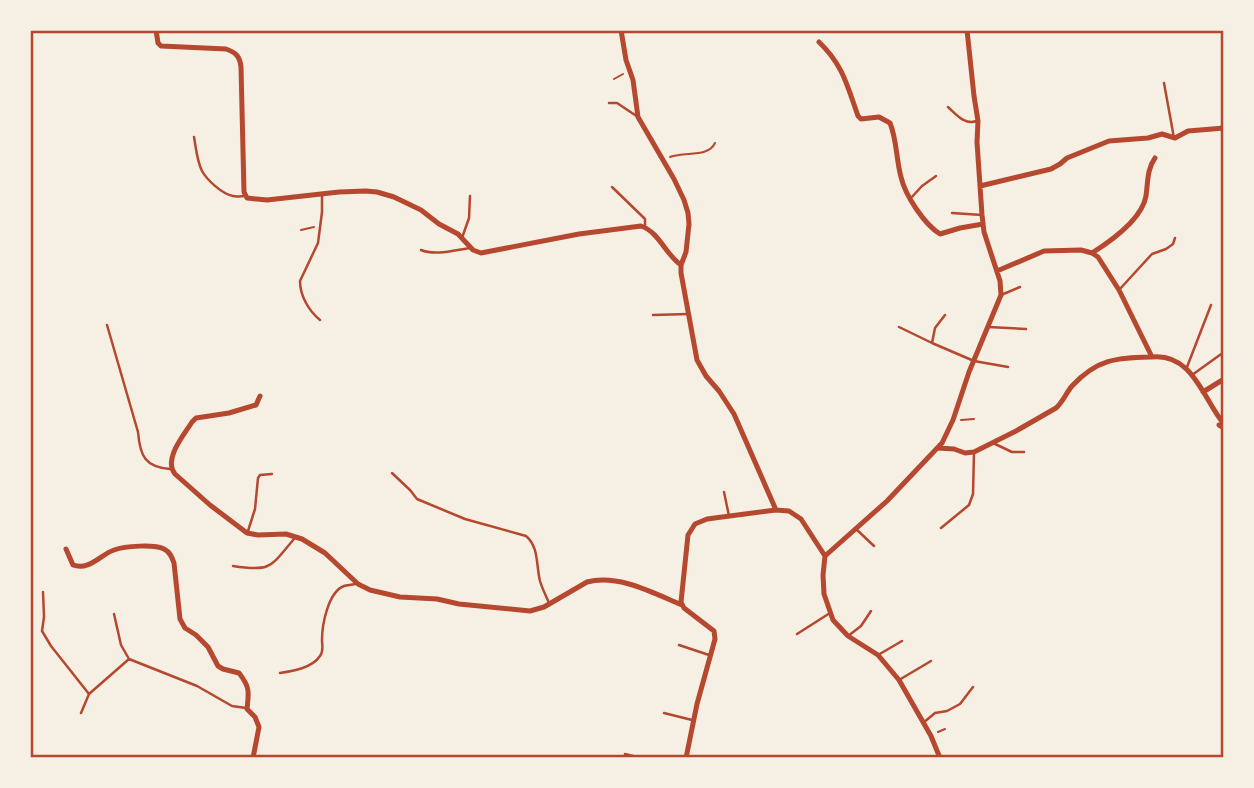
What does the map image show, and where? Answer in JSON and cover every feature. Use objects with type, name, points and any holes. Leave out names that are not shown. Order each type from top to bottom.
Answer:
[{"type":"street","points":[[156,30],[161,46],[226,49],[238,56],[241,67],[245,196],[268,200],[366,191],[394,197],[421,210],[481,253],[579,234],[631,226],[645,227],[681,265]]},
{"type":"street","points":[[621,30],[626,60],[633,79],[638,117],[688,212],[686,252],[681,265],[697,360],[734,414],[776,510]]},
{"type":"street","points":[[825,556],[887,501],[938,448],[953,420],[969,372],[1001,295],[1000,281],[983,224],[978,121],[968,30]]},
{"type":"street","points":[[819,42],[832,54],[843,73],[858,116],[861,119],[879,117],[890,123],[901,180],[926,223],[940,234],[983,224]]},
{"type":"street","points":[[980,186],[1051,169],[1067,158],[1110,141],[1162,134],[1174,138],[1188,131],[1224,128]]},
{"type":"street","points":[[1093,253],[1122,232],[1143,204],[1149,168],[1155,158]]},
{"type":"street","points":[[997,271],[1044,251],[1081,250],[1093,253],[1119,290],[1152,357]]},
{"type":"street","points":[[938,448],[965,453],[993,443],[1056,408],[1071,387],[1091,369],[1102,362],[1115,359],[1160,356],[1174,359],[1192,376],[1224,424],[1219,425],[1224,428]]},
{"type":"street","points":[[1203,392],[1224,379]]},
{"type":"street","points":[[260,396],[257,405],[248,409],[196,418],[174,452],[171,469],[210,505],[247,533],[296,537],[325,553],[358,584],[370,590],[400,597],[437,599],[521,611],[536,610],[594,580],[634,586],[682,605],[714,631],[715,639],[693,720],[686,758]]},
{"type":"street","points":[[682,605],[688,535],[695,524],[776,510],[789,512],[802,519],[825,556],[824,594],[837,625],[848,636],[878,655],[899,680],[931,736],[940,758]]},
{"type":"street","points":[[66,548],[74,565],[79,567],[92,564],[115,550],[131,547],[157,547],[172,556],[183,626],[204,642],[218,666],[239,673],[248,684],[247,709],[259,721],[253,758]]},
{"type":"lane","points":[[1164,83],[1174,138]]},
{"type":"lane","points":[[609,103],[617,103],[638,117]]},
{"type":"lane","points":[[948,107],[964,121],[978,121]]},
{"type":"lane","points":[[194,137],[202,171],[209,180],[232,196],[245,196]]},
{"type":"lane","points":[[911,198],[936,176]]},
{"type":"lane","points":[[612,187],[643,216],[645,227]]},
{"type":"lane","points":[[320,320],[312,313],[300,287],[300,281],[318,243],[323,194]]},
{"type":"lane","points":[[462,238],[468,218],[470,196]]},
{"type":"lane","points":[[952,213],[982,215]]},
{"type":"lane","points":[[1119,290],[1152,254],[1166,249],[1175,239]]},
{"type":"lane","points":[[421,250],[433,252],[471,248]]},
{"type":"lane","points":[[1001,295],[1020,287]]},
{"type":"lane","points":[[1186,368],[1211,305]]},
{"type":"lane","points":[[653,315],[689,314]]},
{"type":"lane","points":[[932,344],[935,328],[945,315]]},
{"type":"lane","points":[[107,325],[144,456],[156,468],[171,469]]},
{"type":"lane","points":[[899,327],[974,361],[1008,367]]},
{"type":"lane","points":[[988,327],[1026,329]]},
{"type":"lane","points":[[1192,376],[1224,352]]},
{"type":"lane","points":[[993,443],[1012,452],[1024,452]]},
{"type":"lane","points":[[941,528],[969,505],[973,495],[974,452]]},
{"type":"lane","points":[[392,473],[417,499],[465,519],[526,536],[534,548],[540,582],[549,604]]},
{"type":"lane","points":[[247,533],[255,509],[258,478],[260,475],[272,474]]},
{"type":"lane","points":[[724,492],[729,516]]},
{"type":"lane","points":[[856,529],[874,546]]},
{"type":"lane","points":[[233,566],[265,568],[274,562],[296,537]]},
{"type":"lane","points":[[280,673],[298,670],[319,658],[323,650],[323,630],[328,604],[342,586],[358,584]]},
{"type":"lane","points":[[43,592],[43,631],[51,646],[89,694]]},
{"type":"lane","points":[[848,636],[861,626],[871,611]]},
{"type":"lane","points":[[797,634],[830,612]]},
{"type":"lane","points":[[114,614],[121,645],[130,659],[197,686],[232,706],[247,709]]},
{"type":"lane","points":[[878,655],[902,641]]},
{"type":"lane","points":[[679,645],[710,656]]},
{"type":"lane","points":[[81,713],[89,694],[130,659]]},
{"type":"lane","points":[[899,680],[931,662]]},
{"type":"lane","points":[[923,723],[935,713],[956,706],[973,687]]},
{"type":"lane","points":[[664,713],[693,720]]},
{"type":"lane","points":[[625,754],[641,758]]},
{"type":"path","points":[[663,160],[683,153],[708,151],[715,143]]},
{"type":"path","points":[[301,230],[320,225]]},
{"type":"path","points":[[953,420],[974,419]]}]
